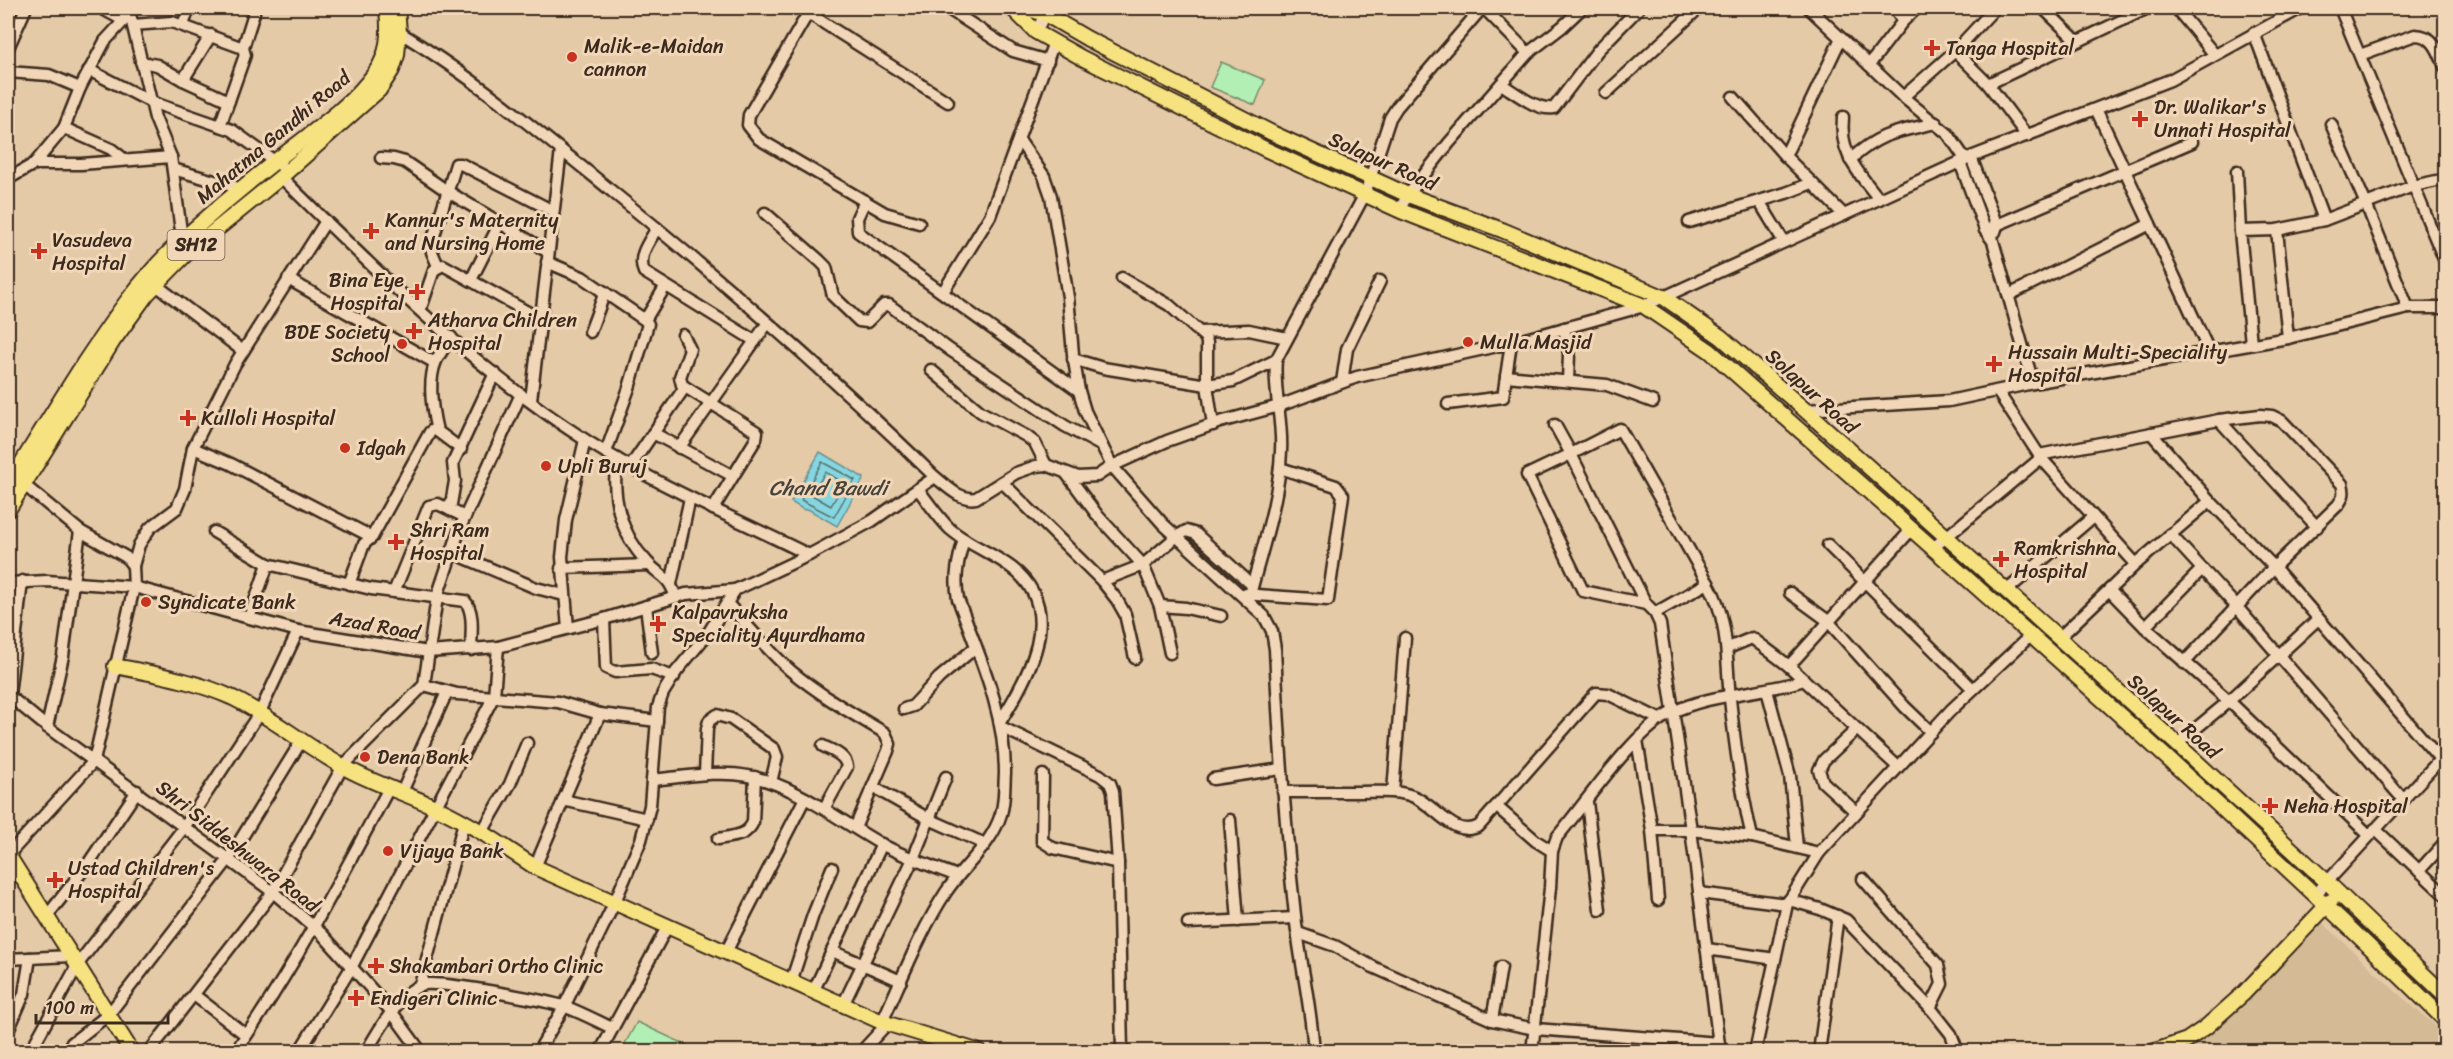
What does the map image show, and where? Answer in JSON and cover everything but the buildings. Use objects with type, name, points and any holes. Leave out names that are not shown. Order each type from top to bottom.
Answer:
[{"type":"main road","name":"Mahatma Gandhi Road","points":[[8,510],[15,475],[156,285],[185,255],[285,174],[380,90],[392,70],[397,55],[399,32],[394,8]]},
{"type":"main road","name":"Mahatma Gandhi Road","points":[[8,486],[118,312],[144,278],[182,240],[364,87],[376,72],[387,49],[394,8]]},
{"type":"main road","name":"Solapur Road","points":[[1012,8],[1036,32],[1082,58],[1265,149],[1399,210],[1644,306],[1710,351],[1933,548],[2315,895],[2445,1021]]},
{"type":"main road","name":"Solapur Road","points":[[1026,8],[1046,11],[1088,39],[1272,133],[1408,195],[1502,230],[1663,297],[1721,337],[2177,744],[2327,882],[2445,996]]},
{"type":"main road","points":[[115,666],[181,680],[231,697],[260,712],[343,766],[464,822],[535,867],[885,1023],[980,1052]]},
{"type":"main road","points":[[8,855],[132,1052]]},
{"type":"main road","points":[[2152,1052],[2187,1040],[2206,1027],[2244,993],[2338,894]]},
{"type":"street","points":[[8,48],[26,8]]},
{"type":"street","points":[[101,8],[129,17],[183,25],[243,48]]},
{"type":"street","points":[[183,25],[189,8]]},
{"type":"street","points":[[220,126],[245,55],[243,48],[254,13],[253,8]]},
{"type":"street","points":[[947,8],[1013,51],[1048,61]]},
{"type":"street","points":[[1248,591],[1264,548],[1280,468],[1282,449],[1275,380],[1276,360],[1365,194],[1385,132],[1396,107],[1483,8],[1528,53]]},
{"type":"street","points":[[1399,210],[1408,195],[1528,53],[1582,8]]},
{"type":"street","points":[[1501,84],[1538,106],[1547,109],[1554,108],[1598,50],[1639,8]]},
{"type":"street","points":[[1606,93],[1699,8]]},
{"type":"street","points":[[1809,8],[1903,97],[1936,123],[1959,148],[1996,226],[1993,241]]},
{"type":"street","points":[[1894,8],[1904,21]]},
{"type":"street","points":[[1869,65],[1917,8]]},
{"type":"street","points":[[1903,97],[1955,51],[1995,8]]},
{"type":"street","points":[[2043,8],[2077,41]]},
{"type":"street","points":[[1988,84],[2148,8]]},
{"type":"street","points":[[2176,8],[2214,55]]},
{"type":"street","points":[[399,32],[426,48],[486,92],[657,228],[841,387],[935,477],[963,497],[970,499],[976,498],[1016,473],[1036,466],[1046,465],[1086,478],[1097,476],[1112,466],[1167,441],[1279,406],[1342,382],[1511,343],[1644,306],[1966,160],[2170,80],[2301,8]]},
{"type":"street","points":[[2340,8],[2445,264]]},
{"type":"street","points":[[919,223],[885,213],[759,139],[748,125],[749,115],[809,10],[948,102]]},
{"type":"street","points":[[1036,32],[1046,11]]},
{"type":"street","points":[[129,17],[155,118],[171,156],[185,255]]},
{"type":"street","points":[[8,179],[34,164],[64,128],[80,88],[105,41],[129,17]]},
{"type":"street","points":[[2254,33],[2324,220]]},
{"type":"street","points":[[183,80],[211,35]]},
{"type":"street","points":[[2360,55],[2415,35],[2423,35],[2432,40],[2445,69]]},
{"type":"street","points":[[1785,156],[1841,38]]},
{"type":"street","points":[[943,292],[990,216],[1054,42]]},
{"type":"street","points":[[1955,51],[1988,84],[2027,136]]},
{"type":"street","points":[[141,62],[157,65],[229,101]]},
{"type":"street","points":[[89,70],[151,102],[220,126],[241,136],[274,161],[326,221],[451,337],[526,397],[585,440],[617,459],[690,498],[809,555]]},
{"type":"street","points":[[8,72],[49,75],[80,88]]},
{"type":"street","points":[[1733,97],[1785,156],[1844,215]]},
{"type":"street","points":[[2096,109],[2209,351]]},
{"type":"street","points":[[1843,117],[1843,141],[1851,160],[1880,199]]},
{"type":"street","points":[[1851,160],[1867,145],[1882,136],[1936,123]]},
{"type":"street","points":[[2331,124],[2408,308]]},
{"type":"street","points":[[64,128],[111,149],[125,160]]},
{"type":"street","points":[[1019,140],[1044,176],[1051,196],[1068,297],[1073,359],[1079,391],[1085,411],[1112,466],[1176,537],[1248,591],[1328,600],[1343,495],[1336,486],[1280,468]]},
{"type":"street","points":[[1984,230],[2192,142]]},
{"type":"street","points":[[150,1052],[273,892],[343,766],[424,685],[437,597],[452,552],[465,517],[526,397],[540,319],[561,150]]},
{"type":"street","points":[[34,164],[81,164],[171,156]]},
{"type":"street","points":[[381,158],[405,162],[645,320],[647,329],[639,359],[606,452]]},
{"type":"street","points":[[1966,160],[1984,230],[1993,241],[2033,383]]},
{"type":"street","points":[[438,266],[432,252],[432,242],[456,164],[461,164],[553,211]]},
{"type":"street","points":[[173,169],[242,189]]},
{"type":"street","points":[[2237,171],[2240,231],[2251,343]]},
{"type":"street","points":[[2240,231],[2277,230],[2324,220],[2414,186],[2445,179]]},
{"type":"street","points":[[1689,222],[1812,183]]},
{"type":"street","points":[[865,201],[857,218],[858,232],[1079,391]]},
{"type":"street","points":[[1760,201],[1784,242]]},
{"type":"street","points":[[765,213],[826,267],[833,296],[859,321],[867,322],[884,305],[889,305],[950,350],[1065,426],[1102,446]]},
{"type":"street","points":[[8,855],[94,761],[134,587],[133,566],[139,545],[150,528],[177,508],[185,489],[193,448],[243,351],[326,221]]},
{"type":"street","points":[[471,280],[500,223]]},
{"type":"street","points":[[2009,295],[2150,224]]},
{"type":"street","points":[[657,228],[641,257],[644,272],[755,341]]},
{"type":"street","points":[[2277,230],[2288,338]]},
{"type":"street","points":[[421,309],[434,270],[442,265],[540,319]]},
{"type":"street","points":[[1122,278],[1169,305],[1200,332],[1207,342],[1207,385],[1213,425]]},
{"type":"street","points":[[288,279],[435,363]]},
{"type":"street","points":[[1342,382],[1347,350],[1380,281]]},
{"type":"street","points":[[156,285],[243,351]]},
{"type":"street","points":[[645,320],[665,287]]},
{"type":"street","points":[[590,332],[605,292]]},
{"type":"street","points":[[1805,410],[1949,401],[2033,383],[2288,338],[2408,308],[2445,308]]},
{"type":"street","points":[[679,448],[767,324]]},
{"type":"street","points":[[1564,328],[1569,354],[1568,381]]},
{"type":"street","points":[[1200,332],[1249,330],[1287,339]]},
{"type":"street","points":[[683,335],[690,349],[680,377],[685,387],[757,432],[756,439],[713,509]]},
{"type":"street","points":[[451,337],[435,363],[431,388],[436,428],[448,442],[461,449]]},
{"type":"street","points":[[1448,404],[1503,397],[1511,343]]},
{"type":"street","points":[[1073,359],[1104,368],[1207,385],[1233,381],[1276,360]]},
{"type":"street","points":[[931,370],[981,412],[1035,443],[1046,465]]},
{"type":"street","points":[[450,510],[455,481],[453,464],[495,373]]},
{"type":"street","points":[[1506,376],[1607,385],[1653,402]]},
{"type":"street","points":[[630,466],[685,387]]},
{"type":"street","points":[[1998,392],[2040,456],[2136,564]]},
{"type":"street","points":[[1933,548],[2040,456],[2219,420],[2260,415],[2272,416],[2282,421],[2342,484],[2343,498],[2317,527],[2274,567],[2184,663]]},
{"type":"street","points":[[2219,420],[2317,527]]},
{"type":"street","points":[[1298,933],[1335,946],[1373,967],[1492,1020],[1535,1029],[1720,1047],[1660,624],[1655,613],[1646,604],[1555,425]]},
{"type":"street","points":[[349,584],[364,544],[372,537],[430,432],[436,428]]},
{"type":"street","points":[[1646,604],[1583,591],[1527,475],[1620,429],[1722,611],[1728,648],[1730,696],[1739,780],[1752,837]]},
{"type":"street","points":[[653,433],[733,476]]},
{"type":"street","points":[[2151,433],[2443,756],[2315,895]]},
{"type":"street","points":[[568,628],[561,568],[566,520],[585,440]]},
{"type":"street","points":[[193,448],[231,464],[372,537]]},
{"type":"street","points":[[617,459],[614,480],[618,509],[630,541],[649,565],[662,573],[671,584],[676,597]]},
{"type":"street","points":[[1066,472],[1098,516],[1143,565],[1160,606],[1170,653]]},
{"type":"street","points":[[15,475],[80,531],[126,558],[133,566]]},
{"type":"street","points":[[538,1052],[564,1007],[614,904],[647,819],[658,707],[663,693],[674,677],[710,632],[735,590],[809,555],[872,521],[935,477]]},
{"type":"street","points":[[1002,482],[1102,581],[1125,614],[1135,658]]},
{"type":"street","points":[[918,489],[948,526],[964,539],[1015,570],[1028,585],[1036,602],[1040,623],[1037,651],[1021,690],[1000,724]]},
{"type":"street","points":[[671,584],[690,498]]},
{"type":"street","points":[[2059,638],[2136,564],[2211,501]]},
{"type":"street","points":[[394,592],[429,506],[438,504],[465,517]]},
{"type":"street","points":[[2006,591],[2093,517]]},
{"type":"street","points":[[1789,666],[1827,620],[1911,530]]},
{"type":"street","points":[[47,727],[61,668],[80,531]]},
{"type":"street","points":[[1102,581],[1143,565],[1186,531],[1196,534],[1248,591],[1272,631],[1275,649],[1281,769],[1295,918],[1312,1024],[1314,1052]]},
{"type":"street","points":[[214,532],[268,564],[349,584],[394,592],[459,599],[469,606],[471,650]]},
{"type":"street","points":[[2170,534],[2238,607],[2402,798]]},
{"type":"street","points":[[861,1052],[885,1023],[901,981],[929,922],[957,876],[985,844],[1001,814],[1005,752],[996,701],[958,599],[955,585],[956,569],[964,539]]},
{"type":"street","points":[[1828,545],[1973,689]]},
{"type":"street","points":[[452,552],[536,588],[564,595]]},
{"type":"street","points":[[249,618],[268,564]]},
{"type":"street","points":[[561,568],[649,565]]},
{"type":"street","points":[[2145,627],[2202,570]]},
{"type":"street","points":[[8,695],[22,581]]},
{"type":"street","name":"Azad Road","points":[[8,583],[74,582],[134,587],[298,631],[428,652],[498,647],[676,597],[735,590]]},
{"type":"street","points":[[1655,613],[1708,583]]},
{"type":"street","points":[[2109,590],[2184,663],[2445,896]]},
{"type":"street","points":[[1790,593],[1827,620],[1905,707],[1931,732]]},
{"type":"street","points":[[727,603],[790,670],[823,695],[885,733],[890,744],[855,828]]},
{"type":"street","points":[[646,606],[652,653]]},
{"type":"street","points":[[1160,606],[1186,608],[1221,616]]},
{"type":"street","points":[[604,619],[606,668],[615,672],[651,669],[674,677]]},
{"type":"street","points":[[2177,744],[2229,701],[2318,619]]},
{"type":"street","points":[[30,1052],[74,960],[185,826],[260,712],[298,631]]},
{"type":"street","points":[[1755,1052],[1788,902],[1819,853],[1931,732],[2030,636]]},
{"type":"street","points":[[1393,792],[1405,638]]},
{"type":"street","points":[[1728,648],[1752,638],[1789,666],[1898,767]]},
{"type":"street","points":[[299,1052],[351,968],[494,696],[498,647]]},
{"type":"street","points":[[904,709],[913,706],[939,678],[976,647]]},
{"type":"street","points":[[1532,1052],[1552,851],[1557,837],[1638,740],[1659,719],[1672,711],[1804,680]]},
{"type":"street","points":[[424,685],[447,692],[558,702],[600,714],[657,721]]},
{"type":"street","points":[[1767,690],[1790,776],[1797,848]]},
{"type":"street","points":[[235,1052],[314,928],[395,791],[447,692]]},
{"type":"street","points":[[1283,792],[1393,792],[1419,798],[1458,828],[1466,830],[1479,826],[1596,693],[1608,694],[1659,719]]},
{"type":"street","name":"Shri Siddeshwara Road","points":[[8,695],[47,727],[273,892],[322,934],[391,1011],[421,1052]]},
{"type":"street","points":[[535,867],[600,714]]},
{"type":"street","points":[[705,774],[707,728],[709,721],[717,715],[731,719],[774,749],[777,757],[771,782]]},
{"type":"street","points":[[1000,724],[1100,775],[1110,783],[1113,791],[1118,863],[1122,1052]]},
{"type":"street","points":[[1856,730],[1824,760],[1819,770],[1823,782],[1856,812]]},
{"type":"street","points":[[66,1052],[72,1043],[108,1014],[228,860],[302,740]]},
{"type":"street","points":[[1638,740],[1652,830],[1658,900]]},
{"type":"street","points":[[482,832],[510,784],[527,743]]},
{"type":"street","points":[[823,746],[842,756],[847,767],[824,809]]},
{"type":"street","points":[[1213,779],[1281,769]]},
{"type":"street","points":[[652,780],[705,774],[738,774],[771,782],[805,798],[882,844],[957,876]]},
{"type":"street","points":[[1043,774],[1042,841],[1053,848],[1118,863]]},
{"type":"street","points":[[718,839],[741,835],[751,828],[755,777]]},
{"type":"street","points":[[843,1005],[913,859],[946,777]]},
{"type":"street","points":[[873,788],[929,819],[985,844]]},
{"type":"street","points":[[47,916],[88,864],[137,791]]},
{"type":"street","points":[[726,952],[805,798]]},
{"type":"street","points":[[563,800],[647,819]]},
{"type":"street","points":[[1587,802],[1600,910]]},
{"type":"street","points":[[1496,806],[1536,841],[1552,851]]},
{"type":"street","points":[[1230,820],[1238,921]]},
{"type":"street","points":[[366,1052],[391,1011],[420,985],[464,822]]},
{"type":"street","points":[[1652,830],[1691,830],[1752,837],[1819,853]]},
{"type":"street","points":[[2419,871],[2445,841]]},
{"type":"street","points":[[813,992],[882,844]]},
{"type":"street","points":[[791,982],[813,915],[832,868]]},
{"type":"street","points":[[1863,879],[1938,965],[1942,984],[1930,1008]]},
{"type":"street","points":[[1699,893],[1788,902],[1838,916],[1854,928],[1930,1008],[1951,1034],[1958,1052]]},
{"type":"street","points":[[1819,1052],[1838,916]]},
{"type":"street","points":[[1188,924],[1295,918]]},
{"type":"street","points":[[600,1052],[667,927]]},
{"type":"street","points":[[1707,949],[1775,959]]},
{"type":"street","points":[[832,951],[901,981]]},
{"type":"street","points":[[8,1030],[24,993],[30,958]]},
{"type":"street","points":[[8,959],[74,960]]},
{"type":"street","points":[[1492,1020],[1501,967]]},
{"type":"street","points":[[420,985],[452,985],[564,1007],[612,1028]]},
{"type":"street","points":[[194,995],[246,1035]]},
{"type":"shaded area","points":[[2319,919],[2395,991],[2445,1034],[2445,1051],[2177,1052],[2188,1048],[2248,1001]]},
{"type":"green space","points":[[1221,62],[1265,80],[1255,105],[1210,87]]},
{"type":"green space","points":[[637,1022],[699,1051],[621,1051]]},
{"type":"water","name":"Chand Bawdi","points":[[820,452],[864,478],[837,526],[791,502]]},
{"type":"place","name":"Tanga Hospital","points":[[1932,48]]},
{"type":"place","name":"Malik-e-Maidan cannon","points":[[572,57]]},
{"type":"place","name":"Dr. Walikar's Unnati Hospital","points":[[2140,119]]},
{"type":"place","name":"Kannur's Maternity and Nursing Home","points":[[371,231]]},
{"type":"place","name":"Vasudeva Hospital","points":[[39,251]]},
{"type":"place","name":"Bina Eye Hospital","points":[[417,292]]},
{"type":"place","name":"Atharva Children Hospital","points":[[414,331]]},
{"type":"place","name":"Mulla Masjid","points":[[1468,342]]},
{"type":"place","name":"BDE Society School","points":[[402,344]]},
{"type":"place","name":"Hussain Multi-Speciality Hospital","points":[[1994,364]]},
{"type":"place","name":"Kulloli Hospital","points":[[188,418]]},
{"type":"place","name":"Idgah","points":[[345,448]]},
{"type":"place","name":"Upli Buruj","points":[[546,466]]},
{"type":"place","name":"Shri Ram Hospital","points":[[396,542]]},
{"type":"place","name":"Ramkrishna Hospital","points":[[2001,559]]},
{"type":"place","name":"Syndicate Bank","points":[[146,602]]},
{"type":"place","name":"Kalpavruksha Speciality Ayurdhama","points":[[658,624]]},
{"type":"place","name":"Dena Bank","points":[[365,757]]},
{"type":"place","name":"Neha Hospital","points":[[2270,806]]},
{"type":"place","name":"Vijaya Bank","points":[[388,851]]},
{"type":"place","name":"Ustad Children's Hospital","points":[[55,880]]},
{"type":"place","name":"Shakambari Ortho Clinic","points":[[376,966]]},
{"type":"place","name":"Endigeri Clinic","points":[[356,998]]}]
